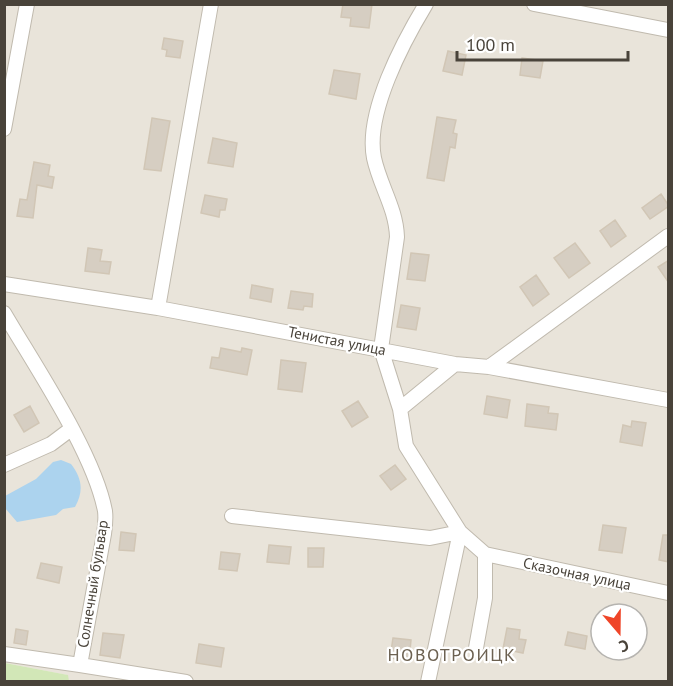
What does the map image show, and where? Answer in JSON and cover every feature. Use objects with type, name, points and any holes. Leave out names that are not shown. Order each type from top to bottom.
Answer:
[{"type":"street","points":[[4,129],[27,4]]},
{"type":"street","points":[[158,308],[211,4]]},
{"type":"street","points":[[426,4],[393,67],[372,140],[377,170],[396,219],[397,237],[381,349],[400,409],[406,446],[460,532],[484,554],[485,598],[476,648]]},
{"type":"street","points":[[534,4],[669,30]]},
{"type":"street","points":[[489,367],[669,236]]},
{"type":"street","name":"Тенистая улица","points":[[4,284],[158,308],[455,364],[489,367],[669,400]]},
{"type":"street","name":"Солнечный бульвар","points":[[4,313],[70,429],[89,467],[105,513],[104,534],[80,664],[186,681]]},
{"type":"street","points":[[400,409],[455,364]]},
{"type":"street","points":[[4,465],[51,444],[70,429]]},
{"type":"street","points":[[232,516],[430,538],[460,532]]},
{"type":"street","points":[[428,681],[460,532]]},
{"type":"street","name":"Сказочная улица","points":[[484,554],[669,593]]},
{"type":"street","points":[[4,654],[80,664]]},
{"type":"shaded area","name":"НОВОТРОИЦК","points":[[4,5],[668,5],[668,681],[69,682],[67,675],[5,663]]},
{"type":"green space","points":[[5,663],[68,675],[69,681],[5,681]]},
{"type":"water","points":[[61,460],[71,464],[78,474],[81,490],[75,507],[63,509],[56,515],[17,522],[5,508],[5,496],[36,479],[53,462]]},
{"type":"building","points":[[343,4],[372,4],[369,28],[350,26],[351,18],[341,17]]},
{"type":"building","points":[[164,38],[183,41],[180,58],[166,56],[167,50],[162,49]]},
{"type":"building","points":[[448,51],[466,55],[462,75],[443,71]]},
{"type":"building","points":[[522,58],[543,61],[540,78],[520,75]]},
{"type":"building","points":[[334,70],[360,74],[356,99],[329,94]]},
{"type":"building","points":[[437,117],[456,120],[453,133],[457,134],[455,148],[450,147],[444,181],[427,178]]},
{"type":"building","points":[[152,118],[170,121],[161,171],[144,169]]},
{"type":"building","points":[[213,138],[237,143],[233,167],[208,163]]},
{"type":"building","points":[[34,162],[50,165],[48,176],[54,177],[52,188],[37,185],[33,218],[17,216],[20,199],[27,200]]},
{"type":"building","points":[[661,194],[669,206],[650,219],[642,208]]},
{"type":"building","points":[[205,195],[227,199],[225,210],[220,210],[219,217],[201,213]]},
{"type":"building","points":[[615,220],[626,236],[611,247],[600,231]]},
{"type":"building","points":[[575,243],[590,263],[569,278],[554,258]]},
{"type":"building","points":[[88,248],[102,250],[100,261],[111,262],[109,274],[85,271]]},
{"type":"building","points":[[411,253],[429,255],[425,281],[407,279]]},
{"type":"building","points":[[669,260],[669,283],[658,267]]},
{"type":"building","points":[[536,275],[549,294],[533,306],[520,287]]},
{"type":"building","points":[[252,285],[273,289],[271,302],[250,298]]},
{"type":"building","points":[[291,291],[313,294],[312,307],[304,306],[303,310],[288,308]]},
{"type":"building","points":[[401,305],[420,308],[416,330],[397,327]]},
{"type":"building","points":[[221,348],[241,352],[242,348],[252,350],[247,375],[210,368],[212,357],[219,358]]},
{"type":"building","points":[[281,360],[306,363],[302,392],[278,389]]},
{"type":"building","points":[[487,396],[510,400],[507,418],[484,414]]},
{"type":"building","points":[[358,401],[368,417],[352,427],[342,411]]},
{"type":"building","points":[[527,404],[549,407],[548,413],[558,414],[556,430],[525,426]]},
{"type":"building","points":[[30,406],[39,423],[24,432],[14,415]]},
{"type":"building","points":[[632,421],[646,423],[642,446],[620,442],[623,425],[631,427]]},
{"type":"building","points":[[395,465],[406,479],[391,490],[380,476]]},
{"type":"building","points":[[603,525],[626,528],[622,553],[599,550]]},
{"type":"building","points":[[121,532],[136,534],[134,551],[119,550]]},
{"type":"building","points":[[663,535],[669,535],[669,562],[659,560]]},
{"type":"building","points":[[269,545],[291,547],[289,564],[267,562]]},
{"type":"building","points":[[308,548],[324,548],[323,567],[308,567]]},
{"type":"building","points":[[221,552],[240,554],[237,571],[219,569]]},
{"type":"building","points":[[41,563],[62,567],[59,583],[37,578]]},
{"type":"building","points":[[507,628],[520,630],[519,639],[526,640],[523,653],[503,649]]},
{"type":"building","points":[[16,629],[28,631],[26,645],[14,643]]},
{"type":"building","points":[[568,632],[587,636],[585,649],[565,645]]},
{"type":"building","points":[[103,633],[124,635],[120,658],[100,655]]},
{"type":"building","points":[[393,638],[411,640],[409,661],[390,658]]},
{"type":"building","points":[[199,644],[224,648],[221,667],[196,663]]},
{"type":"district","name":"НОВОТРОИЦК","points":[[452,655]]}]
